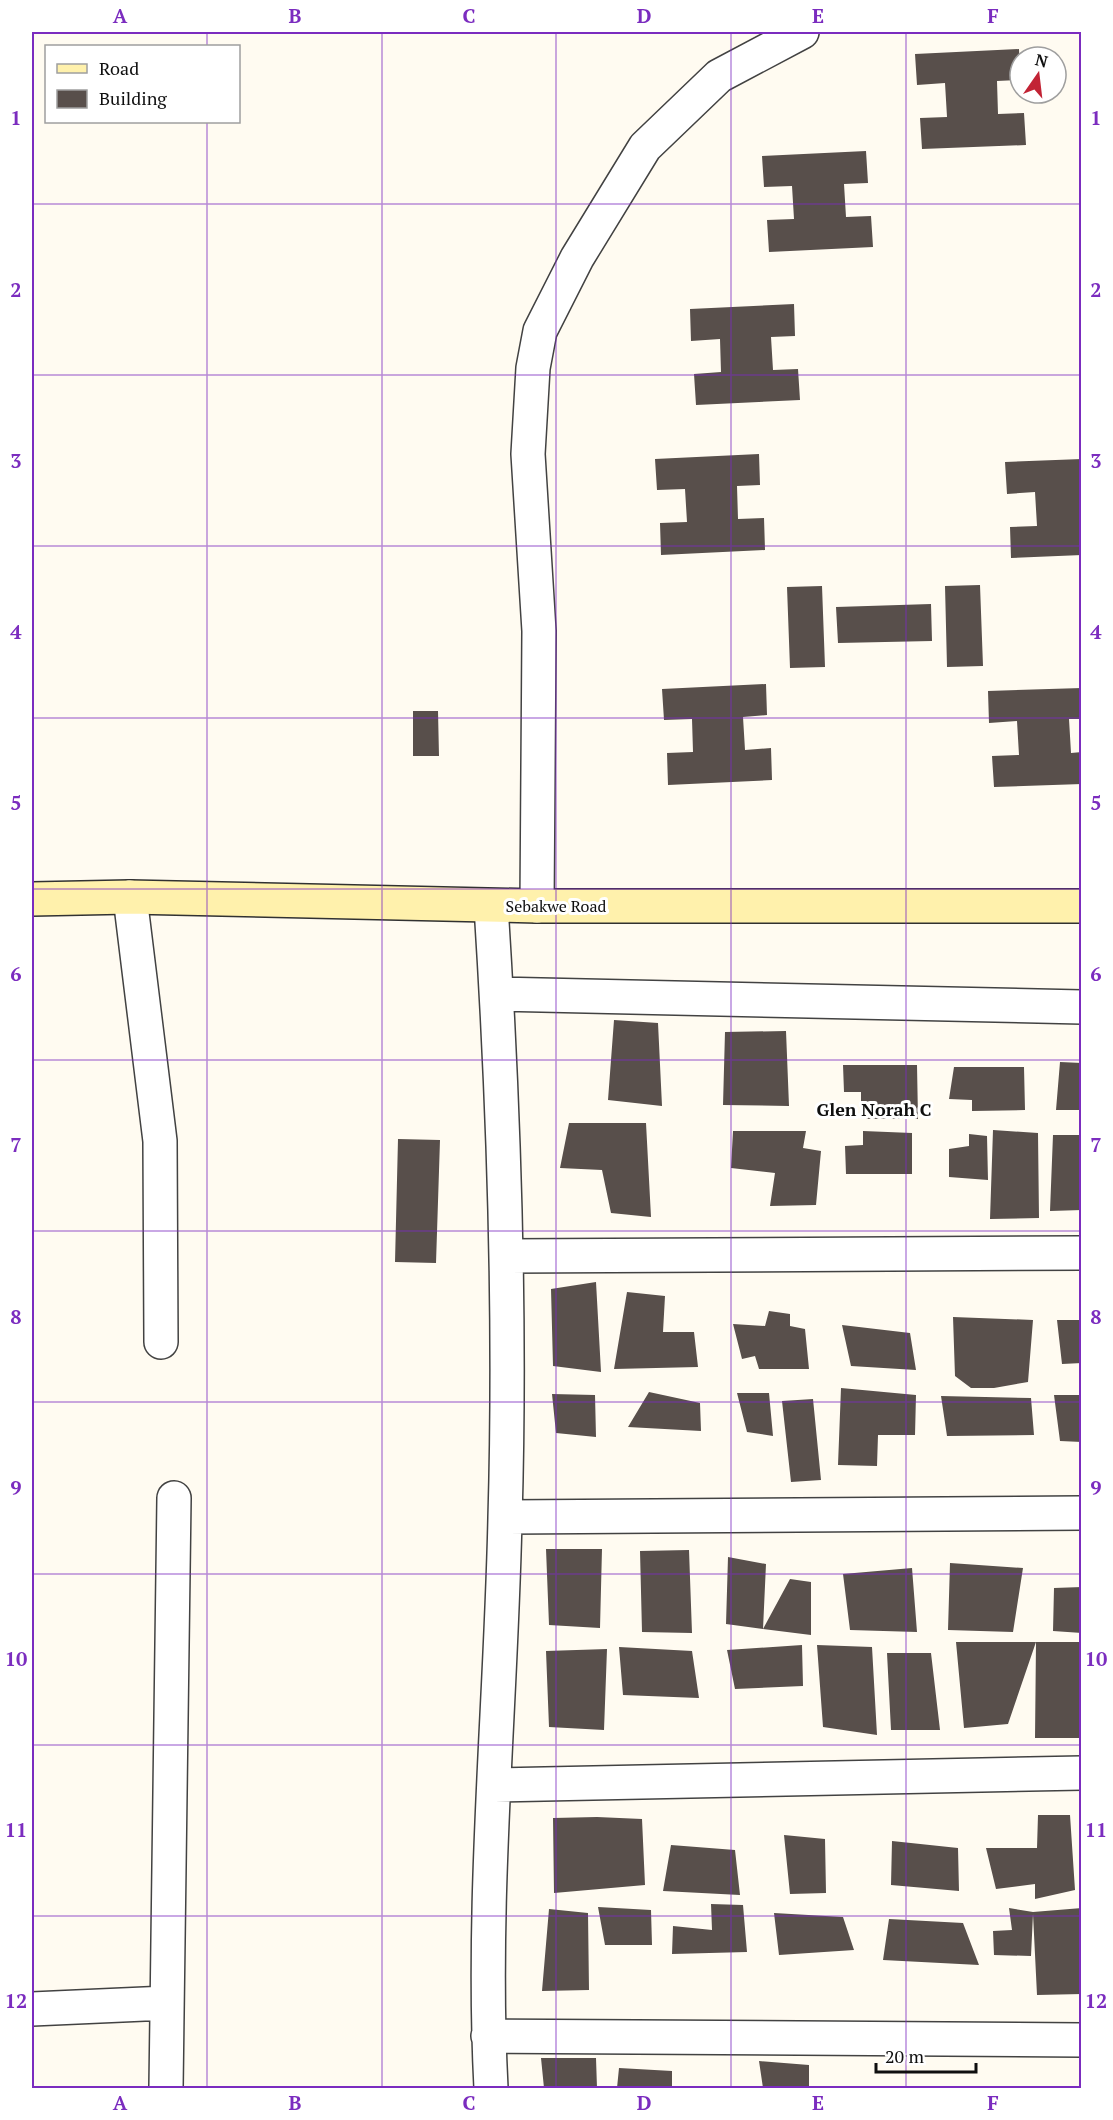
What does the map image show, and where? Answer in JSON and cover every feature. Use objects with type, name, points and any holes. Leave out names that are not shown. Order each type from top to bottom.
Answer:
[{"type":"street","points":[[537,906],[539,631],[528,454],[533,368],[540,331],[577,258],[645,147],[719,76],[802,32]]},
{"type":"street","points":[[130,897],[160,1141],[161,1342]]},
{"type":"street","name":"Sebakwe Road","points":[[32,899],[130,897],[491,906],[1082,906]]},
{"type":"street","points":[[491,906],[497,994],[506,1256],[506,1517],[494,1785],[488,2036],[491,2088]]},
{"type":"street","points":[[497,994],[1082,1006]]},
{"type":"street","points":[[506,1256],[1082,1253]]},
{"type":"street","points":[[166,2088],[174,1498]]},
{"type":"street","points":[[506,1517],[1082,1513]]},
{"type":"street","points":[[494,1785],[1082,1773]]},
{"type":"street","points":[[32,2009],[167,2003]]},
{"type":"street","points":[[488,2036],[1082,2040]]},
{"type":"building","points":[[1008,50],[1008,81],[997,81],[998,114],[1024,113],[1026,145],[922,149],[920,118],[947,117],[945,83],[917,85],[915,54]]},
{"type":"building","points":[[866,151],[868,183],[844,184],[846,217],[871,216],[873,247],[769,252],[767,220],[794,219],[792,186],[764,187],[762,156]]},
{"type":"building","points":[[794,304],[795,336],[771,337],[773,370],[798,369],[800,400],[696,405],[694,374],[721,372],[720,339],[691,341],[690,309]]},
{"type":"building","points":[[759,454],[760,485],[737,486],[738,519],[764,518],[765,550],[661,555],[660,523],[687,522],[685,489],[657,490],[655,459]]},
{"type":"building","points":[[1082,459],[1082,555],[1011,558],[1010,527],[1037,526],[1035,492],[1007,494],[1005,462]]},
{"type":"building","points":[[980,585],[983,666],[947,667],[945,586]]},
{"type":"building","points":[[822,586],[825,667],[790,668],[787,587]]},
{"type":"building","points":[[931,604],[932,641],[838,643],[836,607]]},
{"type":"building","points":[[766,684],[767,715],[743,717],[745,750],[771,748],[772,780],[668,785],[667,753],[693,752],[692,719],[664,720],[662,689]]},
{"type":"building","points":[[1082,688],[1082,719],[1069,719],[1071,753],[1082,752],[1082,784],[994,787],[992,756],[1019,755],[1017,721],[989,723],[988,691]]},
{"type":"building","points":[[413,711],[438,711],[439,756],[413,756]]},
{"type":"building","points":[[614,1020],[658,1023],[662,1106],[608,1100]]},
{"type":"building","points":[[786,1031],[789,1106],[723,1105],[725,1032]]},
{"type":"building","points":[[1060,1062],[1082,1063],[1082,1110],[1056,1110]]},
{"type":"building","points":[[843,1065],[917,1065],[918,1119],[861,1119],[861,1092],[844,1092]]},
{"type":"building","points":[[954,1067],[1024,1067],[1025,1110],[972,1111],[972,1100],[949,1099]]},
{"type":"building","points":[[569,1123],[646,1123],[651,1217],[611,1213],[602,1170],[560,1168]]},
{"type":"building","points":[[993,1130],[1038,1133],[1039,1218],[990,1219]]},
{"type":"building","points":[[733,1131],[806,1131],[803,1148],[821,1151],[816,1205],[770,1206],[775,1173],[731,1168]]},
{"type":"building","points":[[863,1131],[912,1133],[912,1174],[846,1174],[845,1146],[863,1145]]},
{"type":"building","points":[[969,1134],[987,1136],[988,1180],[949,1177],[949,1149],[969,1146]]},
{"type":"building","points":[[1053,1135],[1082,1135],[1082,1210],[1050,1211]]},
{"type":"building","points":[[398,1139],[440,1140],[436,1263],[395,1262]]},
{"type":"building","points":[[596,1282],[601,1372],[553,1366],[551,1289]]},
{"type":"building","points":[[627,1292],[665,1296],[663,1332],[694,1332],[698,1367],[614,1369]]},
{"type":"building","points":[[769,1311],[790,1314],[790,1326],[805,1329],[809,1369],[759,1369],[755,1356],[742,1359],[733,1324],[765,1326]]},
{"type":"building","points":[[953,1317],[1033,1320],[1028,1382],[994,1388],[971,1388],[955,1376]]},
{"type":"building","points":[[1057,1320],[1082,1320],[1082,1363],[1062,1364]]},
{"type":"building","points":[[842,1325],[910,1333],[916,1370],[851,1366]]},
{"type":"building","points":[[841,1388],[916,1395],[915,1435],[878,1435],[877,1466],[838,1465]]},
{"type":"building","points":[[649,1392],[700,1403],[701,1431],[628,1427]]},
{"type":"building","points":[[737,1393],[769,1393],[773,1436],[747,1432]]},
{"type":"building","points":[[552,1394],[595,1395],[596,1437],[556,1433]]},
{"type":"building","points":[[1054,1395],[1082,1395],[1082,1442],[1060,1441]]},
{"type":"building","points":[[941,1396],[1031,1398],[1034,1435],[947,1436]]},
{"type":"building","points":[[813,1399],[821,1480],[791,1482],[782,1401]]},
{"type":"building","points":[[546,1549],[602,1549],[600,1628],[549,1625]]},
{"type":"building","points":[[689,1550],[692,1633],[642,1632],[640,1551]]},
{"type":"building","points":[[728,1557],[766,1564],[763,1629],[726,1624]]},
{"type":"building","points":[[950,1563],[1023,1568],[1013,1632],[948,1630]]},
{"type":"building","points":[[912,1568],[917,1632],[850,1630],[843,1574]]},
{"type":"building","points":[[790,1579],[811,1582],[811,1635],[763,1629]]},
{"type":"building","points":[[1082,1587],[1082,1633],[1053,1631],[1054,1588]]},
{"type":"building","points":[[956,1642],[1036,1642],[1008,1724],[964,1728]]},
{"type":"building","points":[[1036,1642],[1082,1642],[1082,1738],[1035,1738]]},
{"type":"building","points":[[802,1645],[803,1686],[735,1689],[727,1650]]},
{"type":"building","points":[[817,1645],[872,1647],[877,1735],[823,1727]]},
{"type":"building","points":[[619,1647],[692,1651],[699,1698],[623,1695]]},
{"type":"building","points":[[607,1649],[604,1730],[549,1727],[546,1651]]},
{"type":"building","points":[[887,1653],[931,1653],[940,1730],[891,1730]]},
{"type":"building","points":[[1038,1815],[1070,1815],[1075,1890],[1035,1899],[1035,1884],[996,1889],[986,1848],[1037,1848]]},
{"type":"building","points":[[553,1818],[642,1819],[645,1885],[554,1893]]},
{"type":"building","points":[[784,1835],[825,1839],[826,1893],[790,1894]]},
{"type":"building","points":[[892,1841],[958,1848],[959,1891],[891,1885]]},
{"type":"building","points":[[671,1845],[735,1850],[740,1895],[663,1891]]},
{"type":"building","points":[[711,1904],[743,1905],[747,1952],[672,1954],[673,1926],[712,1930]]},
{"type":"building","points":[[598,1907],[651,1910],[652,1945],[605,1945]]},
{"type":"building","points":[[1009,1908],[1033,1912],[1082,1908],[1082,1994],[1037,1995],[1033,1914],[1031,1956],[994,1955],[993,1931],[1012,1930]]},
{"type":"building","points":[[549,1909],[588,1913],[589,1990],[542,1991]]},
{"type":"building","points":[[774,1913],[843,1917],[854,1950],[779,1955]]},
{"type":"building","points":[[889,1919],[963,1923],[979,1965],[883,1960]]},
{"type":"building","points":[[541,2058],[596,2058],[597,2088],[544,2088]]},
{"type":"building","points":[[759,2061],[809,2065],[809,2088],[763,2088]]},
{"type":"building","points":[[619,2068],[672,2071],[672,2088],[617,2088]]},
{"type":"district","name":"Glen Norah C","points":[[874,1109]]}]
